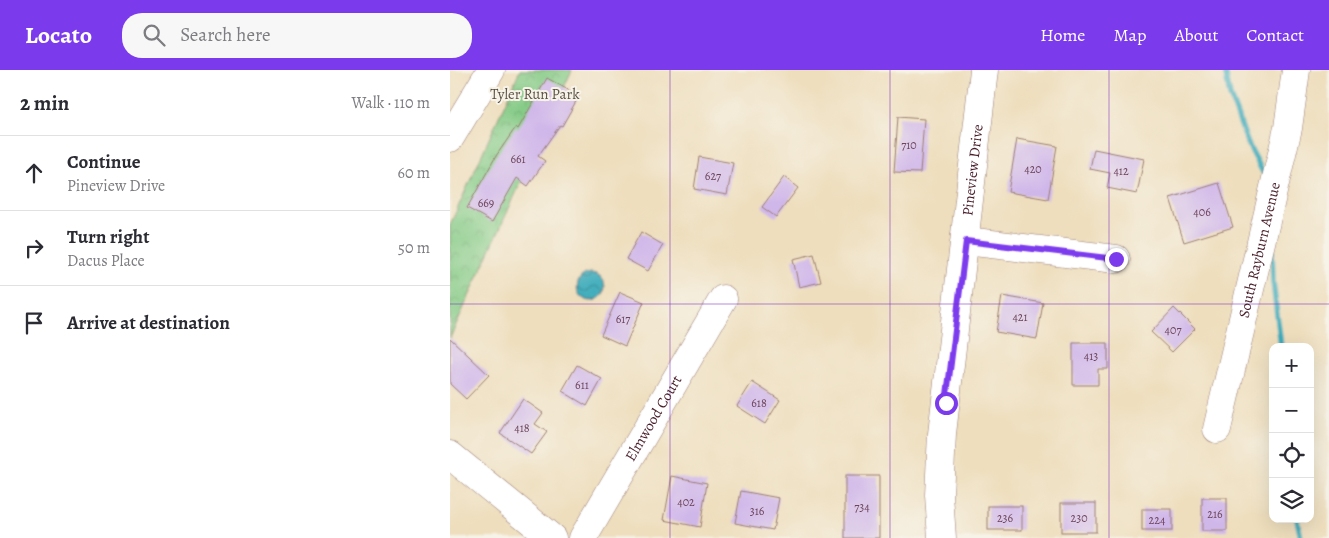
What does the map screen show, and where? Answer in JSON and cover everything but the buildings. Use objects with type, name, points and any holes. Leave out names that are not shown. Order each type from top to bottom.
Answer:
[{"type":"street","points":[[450,138],[492,70]]},
{"type":"street","name":"Pineview Drive","points":[[942,538],[939,495],[942,434],[966,241],[984,70]]},
{"type":"street","name":"South Rayburn Avenue","points":[[1217,430],[1288,128],[1296,70]]},
{"type":"street","points":[[966,241],[1116,259]]},
{"type":"street","name":"Elmwood Court","points":[[584,538],[723,299]]},
{"type":"street","points":[[450,455],[552,538]]},
{"type":"green space","name":"Tyler Run Park","points":[[520,70],[572,70],[450,338],[450,225]]},
{"type":"water","points":[[591,273],[601,277],[605,287],[601,297],[591,301],[581,297],[577,287],[581,277]]},
{"type":"waterway","points":[[1225,70],[1230,96],[1248,144],[1266,178]]},
{"type":"waterway","points":[[1272,249],[1273,282],[1281,343]]},
{"type":"waterway","points":[[1298,523],[1301,538]]},
{"type":"route","points":[[946,403],[966,241],[1116,259]]}]
